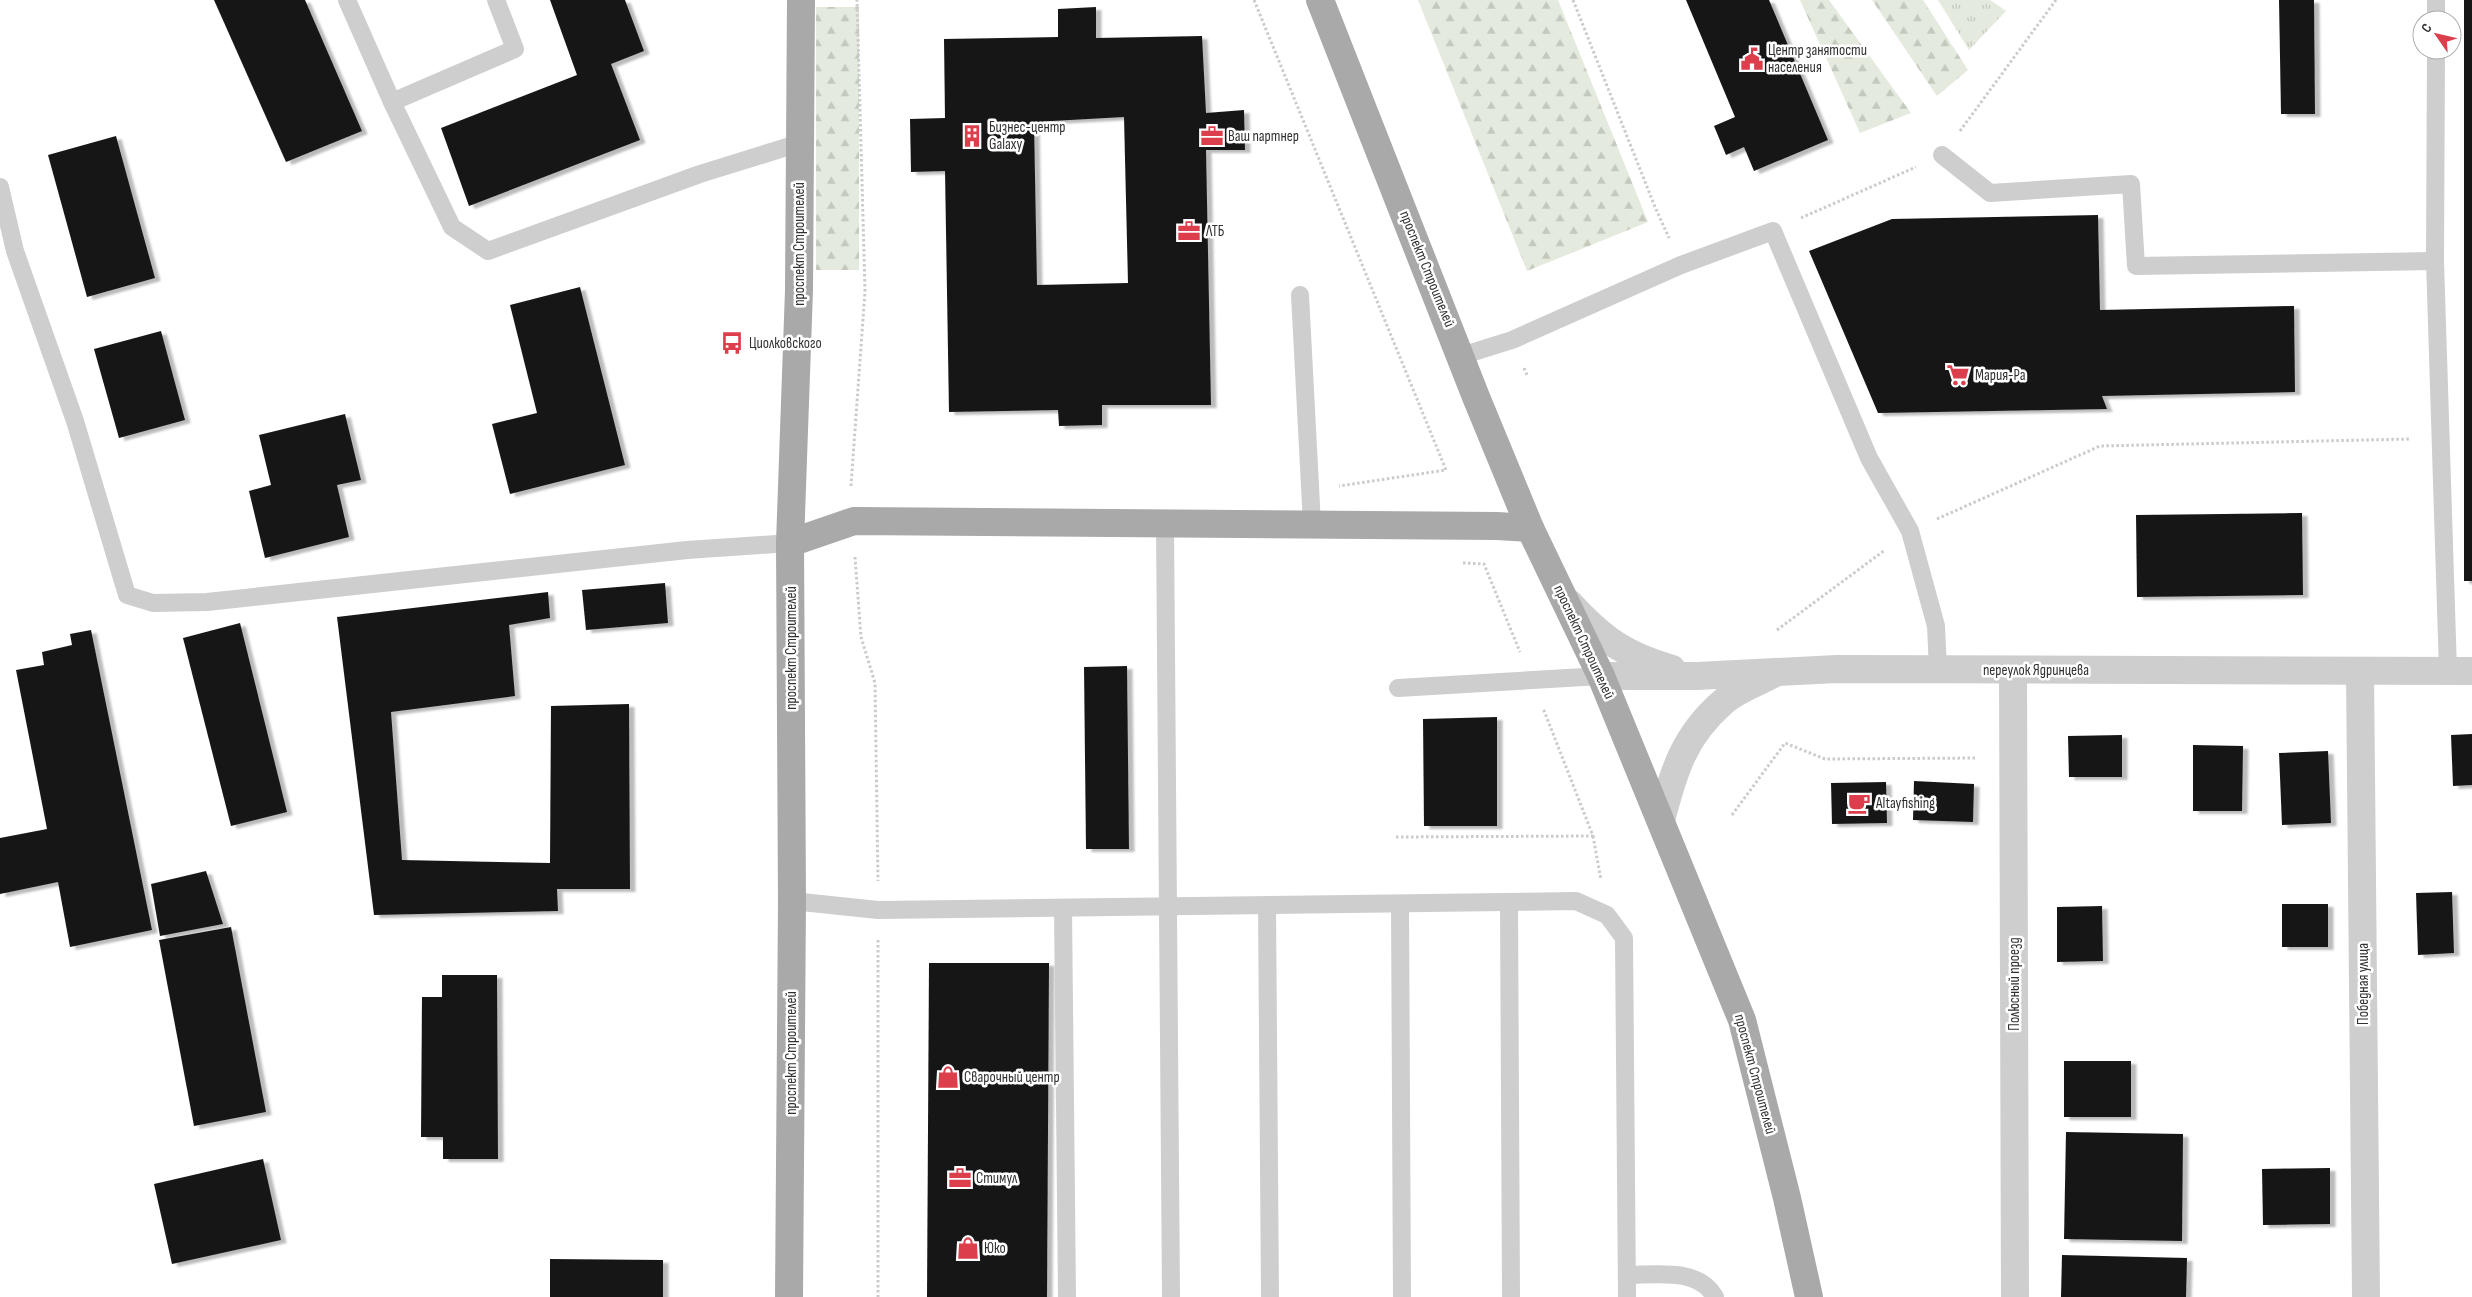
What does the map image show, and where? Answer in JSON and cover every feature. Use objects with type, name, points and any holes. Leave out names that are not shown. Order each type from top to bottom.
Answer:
[{"type":"main road","name":"проспект Строителей","points":[[789,1297],[792,900],[790,543],[799,290],[801,0]]},
{"type":"main road","name":"проспект Строителей","points":[[1320,0],[1530,528],[1600,676],[1742,1020],[1787,1198],[1809,1297]]},
{"type":"main road","points":[[790,543],[854,521],[1312,524],[1530,528]]},
{"type":"street","points":[[1563,598],[1596,632],[1630,654],[1697,676]]},
{"type":"street","name":"переулок Ядринцева","points":[[1600,676],[1697,676],[1780,671],[1938,670],[2460,671]]},
{"type":"street","name":"Полюсный проезд","points":[[2013,670],[2015,1297]]},
{"type":"street","points":[[1661,820],[1674,770],[1692,735],[1724,701],[1780,671]]},
{"type":"street","name":"Победная улица","points":[[2360,672],[2366,1297]]},
{"type":"lane","points":[[347,0],[392,102],[452,227],[488,251],[700,174],[800,143]]},
{"type":"lane","points":[[392,102],[515,50],[496,0]]},
{"type":"lane","points":[[2436,60],[2435,261],[2440,439],[2460,671]]},
{"type":"lane","points":[[1942,155],[1990,193],[2131,184],[2136,266],[2435,261]]},
{"type":"lane","points":[[0,187],[15,251],[75,421],[128,595],[153,603],[207,602],[687,550],[790,543]]},
{"type":"lane","points":[[1461,356],[1512,340],[1681,265],[1773,231],[1869,458],[1910,531],[1936,626],[1938,670]]},
{"type":"lane","points":[[1300,295],[1312,524]]},
{"type":"lane","points":[[1165,524],[1171,1297]]},
{"type":"lane","points":[[1398,688],[1600,676]]},
{"type":"lane","points":[[792,900],[878,910],[1576,902],[1607,915],[1624,938],[1627,1297]]},
{"type":"lane","points":[[1509,902],[1512,1297]]},
{"type":"lane","points":[[1400,904],[1402,1297]]},
{"type":"lane","points":[[1267,905],[1270,1297]]},
{"type":"lane","points":[[1062,908],[1066,1297]]},
{"type":"lane","points":[[1627,1275],[1686,1276],[1705,1283],[1714,1297]]},
{"type":"path","points":[[857,0],[865,291],[851,486],[861,637],[875,682],[878,910],[878,1297]]},
{"type":"path","points":[[1254,0],[1446,470]]},
{"type":"path","points":[[1573,0],[1655,207],[1681,265]]},
{"type":"path","points":[[1777,630],[1910,531],[2100,446],[2440,439]]},
{"type":"path","points":[[855,561],[862,558]]},
{"type":"path","points":[[1454,563],[1484,564],[1593,836],[1607,915]]},
{"type":"path","points":[[1732,816],[1785,743],[1825,759],[2013,758]]},
{"type":"path","points":[[1396,837],[1593,836]]},
{"type":"green space","points":[[1418,0],[1558,0],[1648,222],[1527,271]]},
{"type":"green space","points":[[1800,0],[1829,0],[1911,113],[1860,133]]},
{"type":"green space","points":[[1872,0],[1923,0],[1968,70],[1937,96]]},
{"type":"green space","points":[[1938,0],[1990,0],[2006,11],[1969,50]]},
{"type":"green space","points":[[816,7],[859,7],[859,270],[816,270]]},
{"type":"building","points":[[214,0],[305,0],[362,131],[286,162]]},
{"type":"building","points":[[550,0],[625,0],[644,51],[611,64],[640,140],[469,206],[441,128],[577,75]]},
{"type":"building","name":"Центр занятости населения","points":[[1686,0],[1769,0],[1828,140],[1754,171],[1744,147],[1726,155],[1714,126],[1735,117]]},
{"type":"building","points":[[2279,0],[2314,0],[2315,114],[2281,114]]},
{"type":"building","points":[[2464,0],[2472,0],[2472,581],[2464,581]]},
{"type":"building","name":"Бизнес-центр Galaxy","points":[[1096,7],[1096,38],[1202,36],[1206,113],[1244,110],[1245,150],[1206,150],[1211,405],[1102,405],[1102,425],[1059,426],[1058,410],[949,412],[945,171],[911,172],[910,119],[945,118],[944,39],[1058,37],[1058,9]],"holes":[[[1124,117],[1128,283],[1037,285],[1034,122]]]},
{"type":"building","points":[[116,136],[155,278],[87,297],[48,155]]},
{"type":"building","points":[[2098,215],[2100,310],[2294,306],[2295,392],[2102,396],[2107,409],[1878,413],[1809,251],[1892,219]]},
{"type":"building","points":[[580,287],[625,465],[510,494],[492,424],[537,413],[510,305]]},
{"type":"building","points":[[161,331],[185,420],[119,438],[94,349]]},
{"type":"building","points":[[345,414],[361,480],[337,485],[349,537],[265,558],[249,491],[271,485],[259,435]]},
{"type":"building","points":[[2302,513],[2303,595],[2137,597],[2136,515]]},
{"type":"building","points":[[665,583],[668,623],[586,630],[582,590]]},
{"type":"building","points":[[548,592],[550,618],[509,625],[515,696],[391,712],[402,860],[550,863],[551,706],[629,704],[630,889],[557,889],[558,911],[374,915],[337,617]]},
{"type":"building","points":[[240,623],[287,812],[231,826],[183,638]]},
{"type":"building","points":[[91,630],[152,930],[70,947],[58,882],[0,894],[0,838],[47,829],[16,670],[44,665],[42,652],[72,645],[70,634]]},
{"type":"building","points":[[1127,666],[1129,849],[1086,849],[1084,667]]},
{"type":"building","points":[[1497,717],[1497,826],[1424,826],[1423,719]]},
{"type":"building","points":[[2472,734],[2472,785],[2453,786],[2451,735]]},
{"type":"building","points":[[2122,735],[2122,777],[2069,777],[2068,736]]},
{"type":"building","points":[[2193,745],[2243,746],[2242,811],[2193,811]]},
{"type":"building","points":[[2328,751],[2331,823],[2282,825],[2279,753]]},
{"type":"building","points":[[1914,781],[1974,784],[1973,822],[1913,820]]},
{"type":"building","name":"Altayfishing","points":[[1886,782],[1887,823],[1832,824],[1831,783]]},
{"type":"building","points":[[206,871],[223,924],[160,936],[151,884]]},
{"type":"building","points":[[2452,892],[2454,953],[2418,955],[2416,893]]},
{"type":"building","points":[[2282,904],[2328,904],[2328,947],[2282,947]]},
{"type":"building","points":[[2102,906],[2103,961],[2057,962],[2057,907]]},
{"type":"building","points":[[231,927],[266,1112],[194,1126],[159,940]]},
{"type":"building","points":[[929,963],[1049,963],[1047,1297],[927,1297]]},
{"type":"building","points":[[442,975],[497,975],[498,1159],[443,1159],[443,1137],[421,1137],[422,997],[442,997]]},
{"type":"building","points":[[2064,1061],[2131,1061],[2131,1117],[2064,1117]]},
{"type":"building","points":[[2066,1132],[2183,1134],[2182,1241],[2064,1239]]},
{"type":"building","points":[[263,1159],[281,1240],[172,1264],[154,1184]]},
{"type":"building","points":[[2330,1168],[2330,1224],[2263,1225],[2262,1169]]},
{"type":"building","points":[[2062,1255],[2187,1258],[2186,1297],[2061,1297]]},
{"type":"building","points":[[550,1259],[663,1260],[663,1297],[550,1297]]},
{"type":"place","name":"Центр занятости населения","points":[[1752,59]]},
{"type":"place","name":"Бизнес-центр Galaxy","points":[[972,136]]},
{"type":"place","name":"Ваш партнер","points":[[1212,136]]},
{"type":"place","name":"ЛТБ","points":[[1189,231]]},
{"type":"place","name":"Циолковского","points":[[732,343]]},
{"type":"place","name":"Мария-Ра","points":[[1958,375]]},
{"type":"place","name":"Altayfishing","points":[[1859,803]]},
{"type":"place","name":"Сварочный центр","points":[[948,1077]]},
{"type":"place","name":"Стимул","points":[[960,1178]]},
{"type":"place","name":"Юко","points":[[968,1248]]}]
